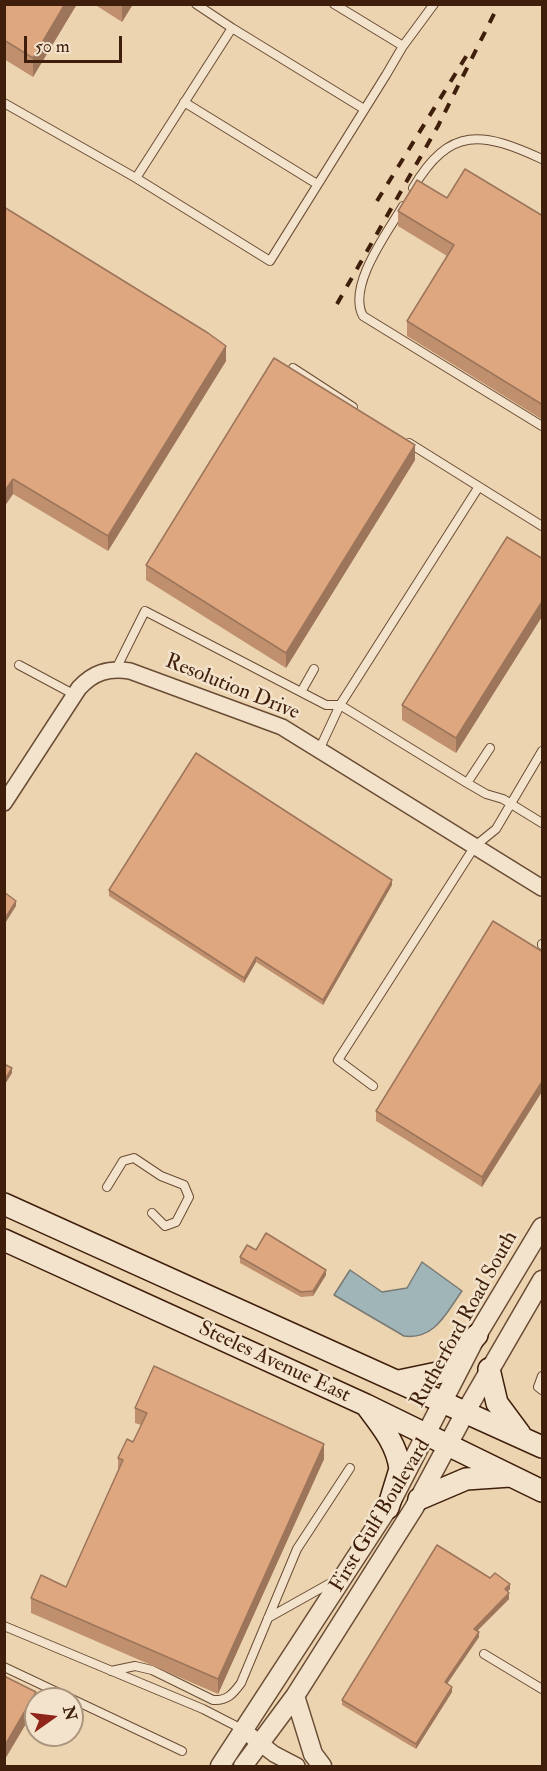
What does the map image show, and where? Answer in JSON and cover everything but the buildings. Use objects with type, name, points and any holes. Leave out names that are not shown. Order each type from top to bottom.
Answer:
[{"type":"main road","name":"Steeles Avenue East","points":[[4,1204],[543,1447]]},
{"type":"main road","name":"Steeles Avenue East","points":[[4,1240],[366,1406],[543,1491]]},
{"type":"main road","points":[[399,1381],[442,1372],[477,1335]]},
{"type":"main road","points":[[489,1370],[497,1403],[522,1437]]},
{"type":"main road","points":[[366,1406],[393,1442],[399,1463],[400,1469],[388,1508]]},
{"type":"main road","points":[[419,1499],[466,1479],[510,1476]]},
{"type":"street","points":[[4,803],[75,695],[89,678],[102,671],[116,669]]},
{"type":"street","name":"Resolution Drive","points":[[116,669],[130,671],[282,727],[543,888]]},
{"type":"street","name":"Rutherford Road South","points":[[427,1435],[477,1335],[543,1227]]},
{"type":"street","name":"First Gulf Boulevard","points":[[243,1767],[295,1696],[419,1499],[450,1446],[489,1370],[543,1280]]},
{"type":"street","name":"First Gulf Boulevard","points":[[220,1767],[388,1508],[427,1435]]},
{"type":"street","points":[[295,1696],[313,1754],[322,1767]]},
{"type":"street","points":[[243,1730],[297,1767]]},
{"type":"lane","points":[[196,4],[364,109]]},
{"type":"lane","points":[[334,4],[403,46]]},
{"type":"lane","points":[[4,104],[136,178],[270,261],[403,46],[434,4]]},
{"type":"lane","points":[[136,178],[232,28]]},
{"type":"lane","points":[[184,102],[317,184]]},
{"type":"lane","points":[[543,159],[512,145],[484,138],[461,140],[438,154],[422,172],[369,265],[359,291],[358,305],[363,316],[382,329],[543,426]]},
{"type":"lane","points":[[293,368],[361,412]]},
{"type":"lane","points":[[400,437],[478,488],[543,526]]},
{"type":"lane","points":[[319,750],[340,705],[478,488]]},
{"type":"lane","points":[[116,669],[145,611],[326,705],[340,705],[467,783],[510,803],[543,823]]},
{"type":"lane","points":[[20,665],[75,695]]},
{"type":"lane","points":[[301,692],[314,669]]},
{"type":"lane","points":[[467,783],[490,748]]},
{"type":"lane","points":[[373,1086],[338,1060],[475,846],[496,829],[543,751]]},
{"type":"lane","points":[[108,1187],[123,1161],[134,1158],[161,1176],[184,1185],[189,1197],[176,1222],[165,1226],[152,1213]]},
{"type":"lane","points":[[543,1376],[538,1387],[543,1390]]},
{"type":"lane","points":[[111,1671],[135,1666],[152,1670],[213,1700],[221,1700],[233,1694],[241,1683],[297,1549],[350,1467]]},
{"type":"lane","points":[[268,1618],[346,1574]]},
{"type":"lane","points":[[4,1626],[203,1708],[243,1730]]},
{"type":"lane","points":[[484,1654],[543,1689]]},
{"type":"lane","points":[[4,1667],[182,1751]]},
{"type":"water","points":[[422,1262],[462,1291],[439,1323],[424,1334],[404,1336],[334,1295],[350,1270],[382,1292],[407,1288]]},
{"type":"railway","points":[[337,304],[438,126],[499,4]]},
{"type":"railway","points":[[377,201],[467,55]]}]
